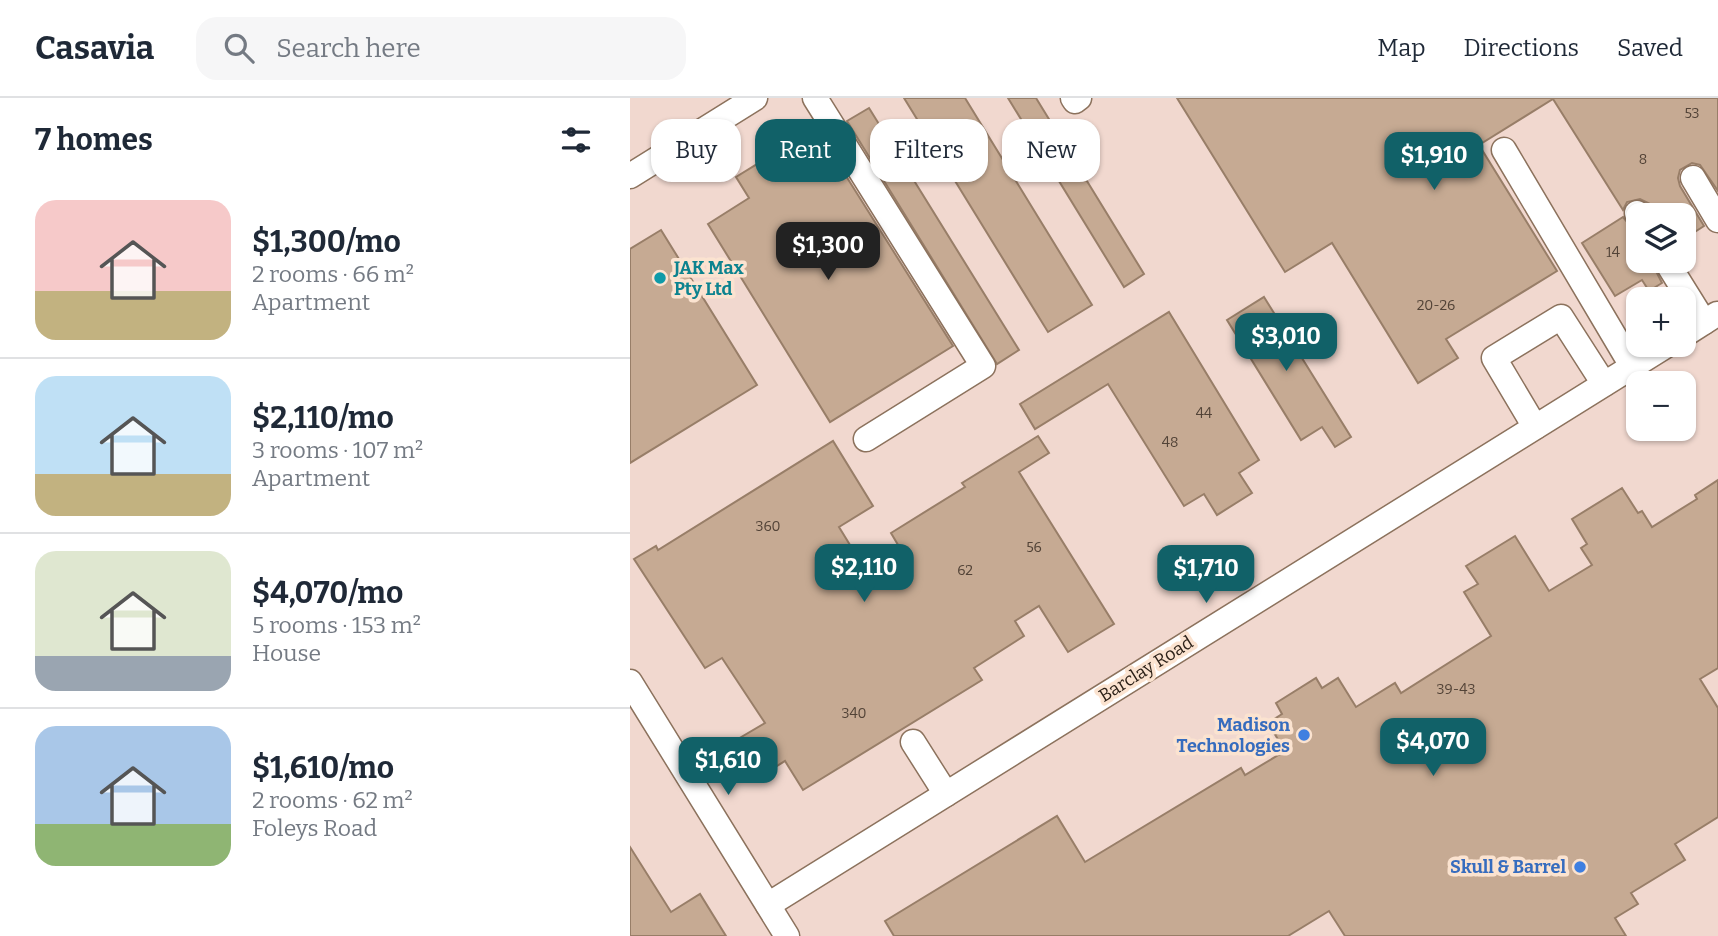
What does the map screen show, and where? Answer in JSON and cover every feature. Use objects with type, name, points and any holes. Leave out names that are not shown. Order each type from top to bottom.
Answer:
[{"type":"street","points":[[630,176],[755,98]]},
{"type":"street","points":[[815,98],[983,366],[866,439]]},
{"type":"street","points":[[1073,98],[1075,101],[1080,98]]},
{"type":"street","points":[[1504,150],[1632,366]]},
{"type":"street","points":[[1693,178],[1718,220]]},
{"type":"street","points":[[1673,273],[1702,323]]},
{"type":"street","points":[[1535,427],[1494,358],[1561,317],[1604,384]]},
{"type":"street","name":"Barclay Road","points":[[768,905],[1647,357]]},
{"type":"street","points":[[630,682],[788,936]]},
{"type":"street","points":[[914,742],[946,794]]},
{"type":"shaded area","points":[[630,98],[1718,98],[1718,936],[630,936]]},
{"type":"building","points":[[904,98],[965,98],[978,119],[917,119]]},
{"type":"building","points":[[1008,98],[1036,98],[1049,119],[1021,119]]},
{"type":"building","points":[[1177,98],[1718,98],[1718,191],[1700,165],[1692,163],[1680,170],[1678,178],[1690,203],[1648,203],[1640,199],[1627,202],[1623,210],[1553,99],[1479,145],[1557,271],[1446,339],[1458,358],[1418,383],[1332,243],[1285,272]]},
{"type":"building","points":[[869,108],[876,119],[870,119],[870,158],[856,136],[856,119],[850,119]]},
{"type":"building","points":[[988,135],[1002,158],[1002,182],[1017,182],[1092,305],[1048,332],[956,182],[988,182]]},
{"type":"building","points":[[755,165],[755,182],[850,182],[953,346],[830,422],[708,224],[749,198],[739,182],[741,174]]},
{"type":"building","points":[[885,182],[915,182],[1019,350],[997,364]]},
{"type":"building","points":[[1060,182],[1088,182],[1144,274],[1124,287]]},
{"type":"building","points":[[1696,213],[1704,226],[1696,231]]},
{"type":"building","points":[[1623,217],[1626,221],[1626,273],[1657,273],[1662,283],[1656,287],[1646,287],[1642,280],[1626,287],[1615,296],[1582,243]]},
{"type":"building","points":[[661,230],[757,385],[630,463],[630,249]]},
{"type":"building","points":[[1264,297],[1351,437],[1335,447],[1322,427],[1301,440],[1227,320]]},
{"type":"building","points":[[1169,312],[1259,460],[1239,473],[1252,493],[1217,515],[1204,494],[1184,506],[1108,384],[1035,429],[1020,404]]},
{"type":"building","points":[[1038,436],[1049,453],[1019,472],[1114,624],[1068,652],[1039,606],[1015,621],[1024,636],[974,668],[982,680],[803,790],[785,761],[764,774],[758,764],[743,773],[726,746],[765,723],[722,658],[705,668],[634,559],[656,546],[658,550],[833,441],[873,506],[839,527],[869,576],[904,555],[891,533],[965,487],[962,483]]},
{"type":"building","points":[[1718,480],[1718,668],[1700,679],[1718,708],[1718,817],[1675,844],[1685,860],[1631,893],[1638,904],[1615,918],[1626,936],[1345,936],[1329,911],[1288,936],[894,936],[885,921],[1057,816],[1085,862],[1241,768],[1245,775],[1285,751],[1268,723],[1282,714],[1276,703],[1316,678],[1322,688],[1338,678],[1356,707],[1395,683],[1401,693],[1491,636],[1464,592],[1478,584],[1466,566],[1515,536],[1549,591],[1592,565],[1581,548],[1587,544],[1572,519],[1622,488],[1638,513],[1642,511],[1652,527],[1697,499],[1695,495]]},
{"type":"building","points":[[630,847],[671,912],[700,894],[726,936],[630,936]]},
{"type":"place","name":"JAK Max Pty Ltd","points":[[660,278]]},
{"type":"place","name":"Madison Technologies","points":[[1304,735]]},
{"type":"place","name":"Skull & Barrel","points":[[1580,867]]}]
